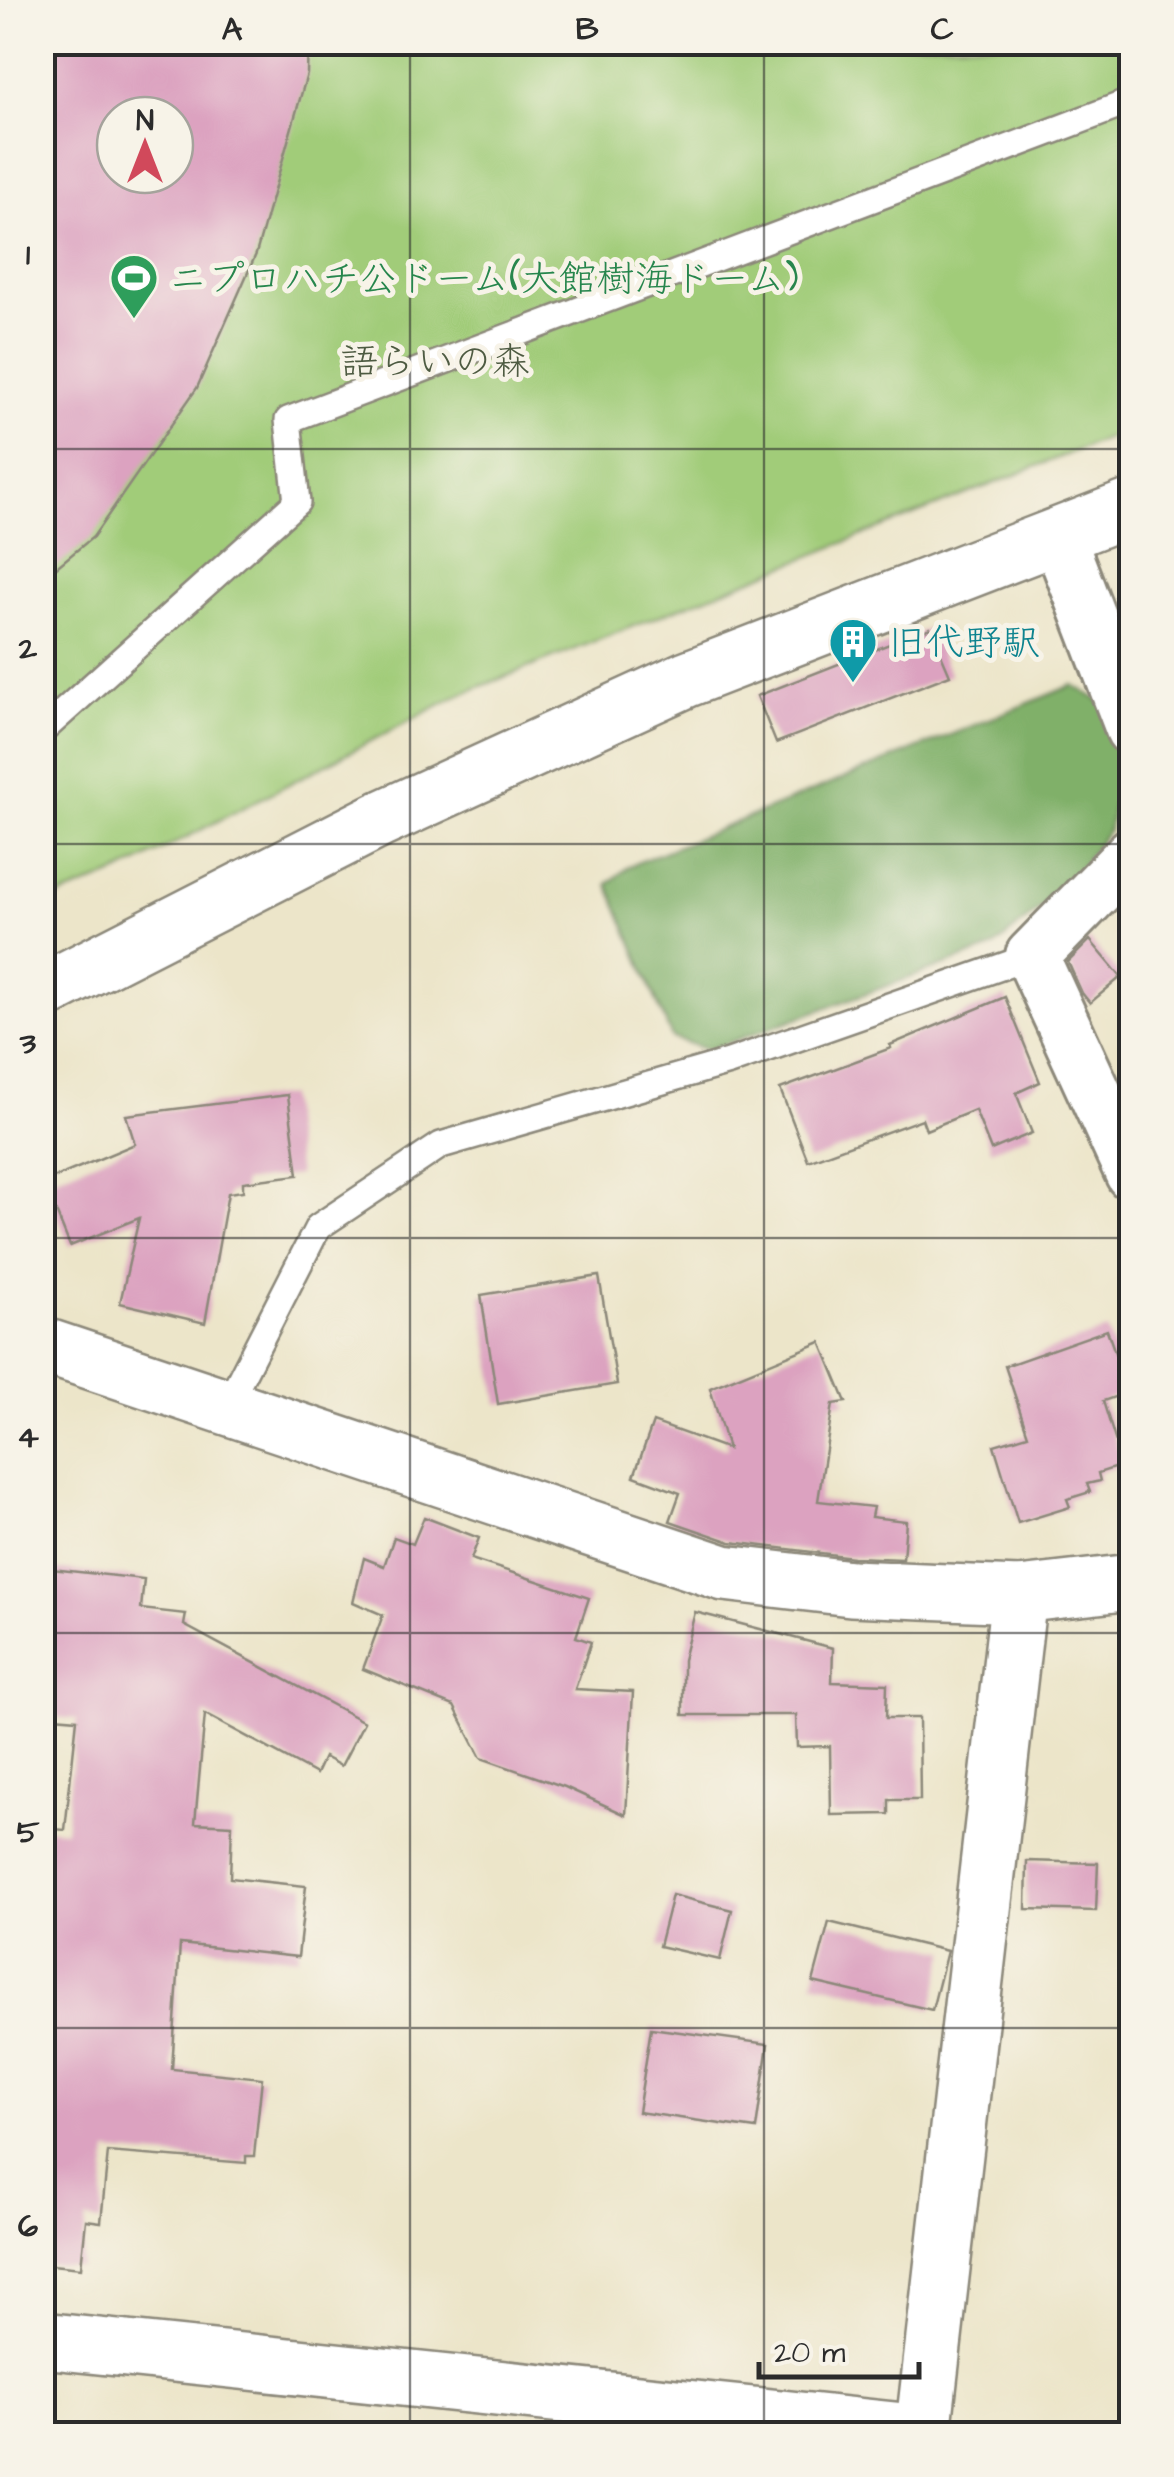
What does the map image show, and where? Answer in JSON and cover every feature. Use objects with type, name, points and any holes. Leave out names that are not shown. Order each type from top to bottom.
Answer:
[{"type":"street","points":[[42,992],[379,820],[687,679],[1132,507]]},
{"type":"street","points":[[1058,536],[1132,729]]},
{"type":"street","points":[[1132,854],[1032,956],[1132,1174]]},
{"type":"street","points":[[42,1345],[724,1573],[851,1588],[1019,1596],[1132,1582]]},
{"type":"street","points":[[42,2340],[923,2434],[1019,1596]]},
{"type":"lane","points":[[42,732],[297,502],[288,420],[1132,101]]},
{"type":"lane","points":[[227,1406],[318,1227],[441,1146],[729,1062],[1032,956]]},
{"type":"green space","name":"語らいの森","points":[[43,43],[1131,43],[1131,429],[459,695],[118,873],[43,903]]},
{"type":"green space","points":[[1073,685],[1107,705],[1121,762],[1109,829],[1066,887],[993,948],[708,1050],[672,1038],[608,884],[629,866]]},
{"type":"building","name":"ニプロハチ公ドーム(大館樹海ドーム)","points":[[42,42],[308,42],[307,74],[256,254],[197,388],[93,537],[42,579]]},
{"type":"building","name":"旧代野駅","points":[[930,628],[950,675],[776,743],[757,696]]},
{"type":"building","points":[[1090,940],[1121,977],[1090,1003],[1068,962]]},
{"type":"building","points":[[1005,997],[1040,1082],[1016,1093],[1032,1133],[991,1150],[975,1110],[926,1130],[922,1119],[808,1161],[780,1089],[891,1048],[890,1045]]},
{"type":"building","points":[[288,1095],[298,1175],[243,1182],[243,1191],[228,1193],[205,1323],[120,1303],[139,1218],[70,1246],[44,1182],[135,1144],[126,1115]]},
{"type":"building","points":[[599,1276],[617,1384],[498,1404],[481,1295]]},
{"type":"building","points":[[1107,1330],[1129,1392],[1103,1401],[1123,1465],[1098,1473],[1100,1481],[1087,1484],[1090,1492],[1067,1499],[1070,1507],[1018,1523],[994,1445],[1028,1435],[1005,1366]]},
{"type":"building","points":[[821,1342],[846,1402],[833,1404],[818,1501],[873,1507],[871,1517],[906,1521],[903,1559],[731,1542],[670,1521],[680,1493],[634,1476],[653,1422],[728,1449],[710,1388]]},
{"type":"building","points":[[424,1517],[479,1538],[471,1559],[589,1598],[576,1637],[591,1642],[575,1689],[633,1692],[626,1815],[565,1787],[481,1758],[454,1706],[363,1669],[383,1615],[353,1602],[364,1558],[384,1566],[394,1537],[413,1544]]},
{"type":"building","points":[[42,1568],[144,1579],[141,1609],[186,1614],[184,1625],[364,1722],[341,1766],[324,1757],[316,1774],[205,1714],[195,1823],[232,1825],[230,1878],[306,1886],[298,1957],[180,1944],[172,2069],[262,2078],[254,2156],[246,2156],[246,2163],[108,2152],[101,2222],[86,2220],[81,2268],[42,2264],[42,1828],[65,1830],[77,1719],[42,1716]]},
{"type":"building","points":[[695,1612],[833,1648],[832,1682],[887,1684],[886,1718],[919,1718],[920,1800],[889,1800],[889,1814],[831,1815],[830,1746],[797,1747],[796,1715],[683,1715],[683,1660]]},
{"type":"building","points":[[1027,1861],[1098,1863],[1096,1911],[1026,1909]]},
{"type":"building","points":[[672,1895],[732,1910],[720,1960],[659,1946]]},
{"type":"building","points":[[829,1922],[947,1951],[932,2010],[813,1982]]},
{"type":"building","points":[[651,2028],[768,2044],[756,2129],[638,2112]]},
{"type":"place","name":"ニプロハチ公ドーム(大館樹海ドーム)","points":[[134,320]]},
{"type":"place","name":"旧代野駅","points":[[853,684]]}]
